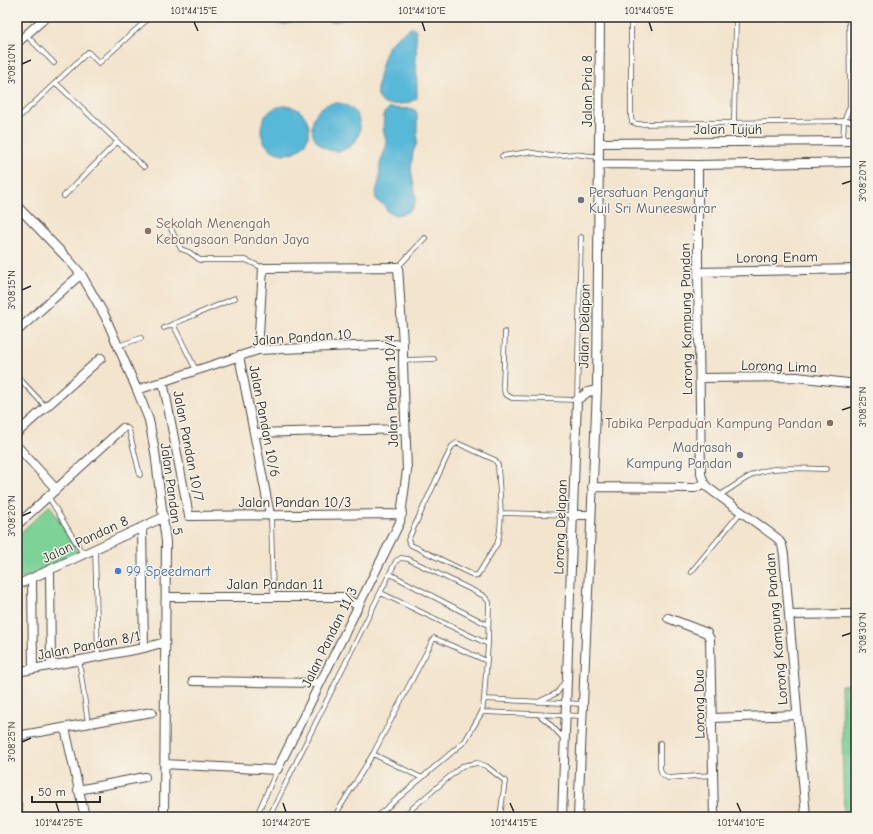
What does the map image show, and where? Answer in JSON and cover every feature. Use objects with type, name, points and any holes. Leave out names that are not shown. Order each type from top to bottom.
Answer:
[{"type":"street","points":[[17,44],[46,17]]},
{"type":"street","name":"Jalan Pria 8","points":[[599,160],[600,17]]},
{"type":"street","name":"Jalan Tujuh","points":[[599,143],[856,141]]},
{"type":"street","points":[[599,160],[698,165],[856,162]]},
{"type":"street","name":"Jalan Delapan","points":[[592,487],[597,390],[599,160]]},
{"type":"street","name":"Lorong Kampung Pandan","points":[[698,165],[701,474],[707,487],[777,538],[782,545],[806,817]]},
{"type":"street","name":"Jalan Pandan 5","points":[[17,206],[67,258],[80,274],[105,316],[137,390],[148,420],[155,452],[166,542],[164,817]]},
{"type":"street","points":[[258,350],[263,268],[398,267]]},
{"type":"street","name":"Jalan Pandan 10/4","points":[[398,267],[403,344],[407,470],[402,514]]},
{"type":"street","name":"Lorong Enam","points":[[698,272],[856,269]]},
{"type":"street","points":[[17,331],[80,274]]},
{"type":"street","name":"Jalan Pandan 10","points":[[137,390],[258,350],[403,344]]},
{"type":"street","name":"Jalan Pandan 10/6","points":[[239,356],[270,515]]},
{"type":"street","points":[[17,433],[101,358]]},
{"type":"street","name":"Lorong Lima","points":[[700,378],[797,377],[856,384]]},
{"type":"street","name":"Jalan Pandan 10/7","points":[[163,381],[189,516]]},
{"type":"street","points":[[577,400],[588,392],[597,390]]},
{"type":"street","name":"Lorong Delapan","points":[[562,817],[577,400]]},
{"type":"street","points":[[17,525],[123,428]]},
{"type":"street","points":[[254,433],[405,429]]},
{"type":"street","points":[[17,446],[56,489]]},
{"type":"street","points":[[578,817],[592,487],[695,488],[704,483]]},
{"type":"street","name":"Jalan Pandan 10/3","points":[[189,516],[402,514]]},
{"type":"street","name":"Jalan Pandan 11/3","points":[[277,770],[400,522],[402,514]]},
{"type":"street","points":[[573,514],[591,514]]},
{"type":"street","name":"Jalan Pandan 8","points":[[17,585],[164,517]]},
{"type":"street","points":[[142,527],[144,648]]},
{"type":"street","points":[[50,570],[51,666]]},
{"type":"street","points":[[32,578],[33,669]]},
{"type":"street","name":"Jalan Pandan 11","points":[[166,597],[344,597],[358,606]]},
{"type":"street","points":[[788,614],[856,614]]},
{"type":"street","name":"Lorong Dua","points":[[668,618],[707,633],[709,636],[714,817]]},
{"type":"street","name":"Jalan Pandan 8/1","points":[[17,672],[144,648],[165,642]]},
{"type":"street","points":[[193,681],[320,683]]},
{"type":"street","points":[[17,736],[152,712]]},
{"type":"street","points":[[712,718],[797,715]]},
{"type":"street","points":[[65,728],[85,817]]},
{"type":"street","points":[[164,764],[277,770]]},
{"type":"street","points":[[78,790],[145,777]]},
{"type":"street","points":[[17,804],[19,817]]},
{"type":"lane","points":[[17,119],[88,52],[99,63],[150,17]]},
{"type":"lane","points":[[631,17],[632,122],[637,124],[856,121]]},
{"type":"lane","points":[[734,122],[736,17]]},
{"type":"lane","points":[[843,141],[844,121],[850,106],[849,17]]},
{"type":"lane","points":[[26,35],[54,63]]},
{"type":"lane","points":[[56,82],[144,167]]},
{"type":"lane","points":[[850,106],[856,115]]},
{"type":"lane","points":[[64,196],[118,142]]},
{"type":"lane","points":[[502,156],[528,152],[551,156],[574,154],[599,160]]},
{"type":"lane","points":[[171,229],[181,249],[189,252],[200,260],[246,260],[263,268]]},
{"type":"lane","name":"Lorong Delapan","points":[[577,400],[581,237]]},
{"type":"lane","points":[[398,267],[425,238]]},
{"type":"lane","points":[[164,328],[235,298]]},
{"type":"lane","points":[[173,324],[196,370]]},
{"type":"lane","points":[[505,332],[503,386],[505,394],[512,398],[577,400]]},
{"type":"lane","points":[[118,346],[141,338]]},
{"type":"lane","points":[[403,360],[434,359]]},
{"type":"lane","points":[[17,376],[46,407]]},
{"type":"lane","points":[[123,428],[127,428],[129,430],[140,475]]},
{"type":"lane","points":[[457,443],[495,460],[498,463],[500,513],[497,544],[477,576],[411,544],[408,540],[452,446],[457,443]]},
{"type":"lane","points":[[719,496],[754,474],[764,471],[775,469],[826,469]]},
{"type":"lane","points":[[48,496],[83,554]]},
{"type":"lane","points":[[691,572],[742,512]]},
{"type":"lane","points":[[500,513],[573,514]]},
{"type":"lane","points":[[270,515],[273,597]]},
{"type":"lane","points":[[95,548],[98,657]]},
{"type":"lane","points":[[269,817],[396,561],[401,558],[408,559],[484,596],[489,602],[484,699],[482,712],[465,741],[376,817]]},
{"type":"lane","points":[[390,574],[488,625]]},
{"type":"lane","points":[[381,593],[488,644]]},
{"type":"lane","points":[[334,817],[373,754],[434,638],[487,661]]},
{"type":"lane","points":[[79,660],[88,723]]},
{"type":"lane","points":[[538,702],[557,693],[567,678]]},
{"type":"lane","points":[[484,699],[583,704]]},
{"type":"lane","points":[[482,712],[582,716]]},
{"type":"lane","points":[[538,715],[548,722],[565,739]]},
{"type":"lane","points":[[660,743],[660,768],[662,774],[668,778],[713,775]]},
{"type":"lane","points":[[373,754],[422,778]]},
{"type":"lane","points":[[402,817],[462,766],[477,763],[486,766],[505,781],[500,817]]},
{"type":"lane","points":[[256,817],[277,770]]},
{"type":"green space","points":[[50,505],[78,553],[17,581],[17,536]]},
{"type":"green space","points":[[856,684],[856,817],[844,817],[841,685]]},
{"type":"water","points":[[266,17],[301,17],[288,24],[279,24]]},
{"type":"water","points":[[319,17],[347,17],[333,22]]},
{"type":"water","points":[[411,28],[415,28],[416,32],[417,98],[413,101],[405,103],[384,104],[378,96],[377,89],[381,67],[386,52],[393,41]]},
{"type":"water","points":[[336,103],[345,105],[353,110],[358,118],[360,127],[358,136],[353,144],[345,149],[336,151],[327,149],[319,144],[314,136],[312,127],[314,118],[319,110],[327,105]]},
{"type":"water","points":[[285,106],[294,108],[302,113],[307,121],[309,130],[307,139],[302,147],[294,152],[285,154],[276,152],[268,147],[263,139],[261,130],[263,121],[268,113],[276,108]]},
{"type":"water","points":[[389,108],[414,109],[417,113],[417,143],[413,152],[411,169],[416,198],[413,208],[406,213],[395,215],[388,212],[383,204],[378,202],[375,196],[379,181],[380,164],[387,144],[383,129],[384,113]]},
{"type":"place","name":"Persatuan Penganut Kuil Sri Muneeswarar","points":[[581,200]]},
{"type":"place","name":"Sekolah Menengah Kebangsaan Pandan Jaya","points":[[148,231]]},
{"type":"place","name":"Tabika Perpaduan Kampung Pandan","points":[[830,423]]},
{"type":"place","name":"Madrasah Kampung Pandan","points":[[740,455]]},
{"type":"place","name":"99 Speedmart","points":[[118,571]]}]
